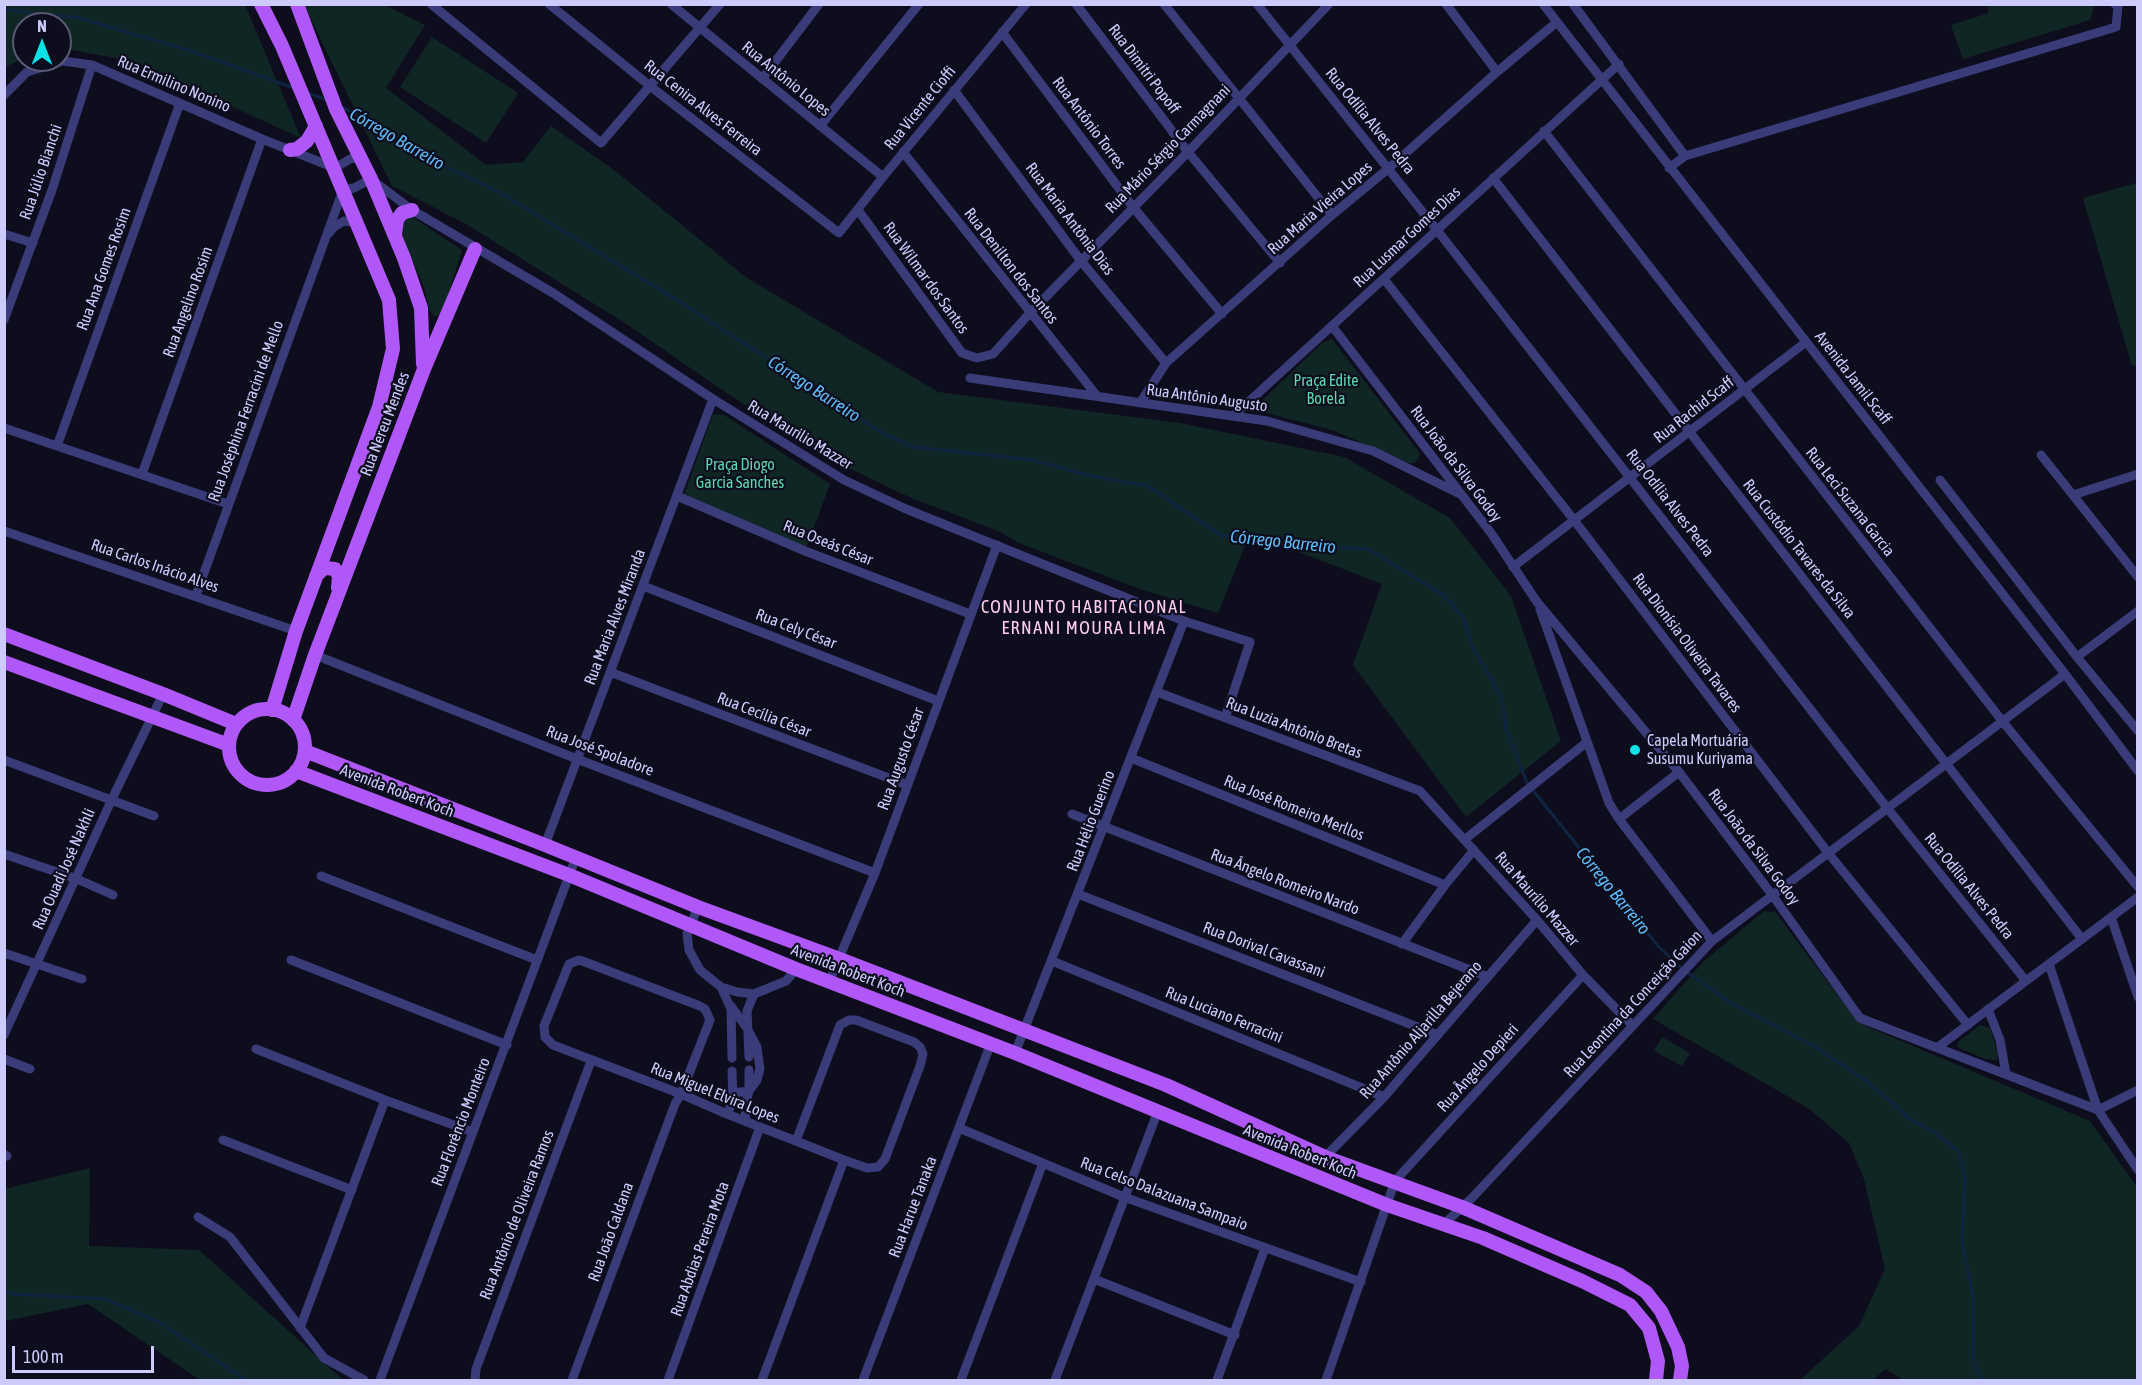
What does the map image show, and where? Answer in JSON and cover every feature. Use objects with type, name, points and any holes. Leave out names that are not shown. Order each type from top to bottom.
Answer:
[{"type":"main road","name":"Rua Nereu Mendes","points":[[261,4],[282,46],[335,168],[389,300],[393,349],[379,407],[296,631],[272,710]]},
{"type":"main road","name":"Rua Nereu Mendes","points":[[293,720],[315,655],[424,369],[421,308],[371,179],[336,109],[297,4]]},
{"type":"main road","points":[[290,150],[302,146],[316,126]]},
{"type":"main road","points":[[394,234],[397,220],[402,213],[412,210]]},
{"type":"main road","points":[[424,369],[475,249]]},
{"type":"main road","points":[[316,576],[326,568],[335,569],[339,573],[335,602]]},
{"type":"main road","points":[[4,634],[236,724]]},
{"type":"main road","points":[[4,662],[229,745]]},
{"type":"main road","points":[[272,710],[283,713],[293,720],[300,729],[305,751],[296,771],[288,779],[277,784],[253,783],[243,777],[235,768],[230,757],[231,734],[236,724],[252,712],[272,710]]},
{"type":"main road","name":"Avenida Robert Koch","points":[[305,751],[698,907],[840,959],[1166,1085],[1325,1157],[1462,1207],[1620,1275],[1646,1292],[1661,1311],[1678,1347],[1682,1366],[1680,1380]]},
{"type":"main road","name":"Avenida Robert Koch","points":[[296,771],[569,875],[689,926],[991,1043],[1387,1205],[1483,1238],[1582,1281],[1630,1305],[1649,1328],[1658,1361],[1656,1380]]},
{"type":"street","points":[[431,4],[601,143],[701,29],[720,4]]},
{"type":"street","name":"Rua Cenira Alves Ferreira","points":[[549,4],[839,233]]},
{"type":"street","name":"Rua Antônio Lopes","points":[[671,4],[883,177]]},
{"type":"street","points":[[762,79],[819,4]]},
{"type":"street","points":[[820,126],[919,4]]},
{"type":"street","name":"Rua Vicente Cioffi","points":[[839,233],[1026,4]]},
{"type":"street","name":"Rua Dimitri Popoff","points":[[1076,4],[1188,152],[1280,263]]},
{"type":"street","points":[[1164,4],[1332,215]]},
{"type":"street","name":"Rua Odília Alves Pedra","points":[[1257,4],[1389,168],[1888,809],[2026,981]]},
{"type":"street","name":"Rua Mário Sérgio Carmagnani","points":[[1029,314],[1329,4]]},
{"type":"street","points":[[1446,4],[1497,72]]},
{"type":"street","name":"Avenida Jamil Scaff","points":[[1543,4],[2138,771]]},
{"type":"street","points":[[1573,4],[1685,156]]},
{"type":"street","points":[[1669,168],[1685,156],[2116,27],[2118,6],[2115,4]]},
{"type":"street","name":"Rua Maria Vieira Lopes","points":[[1140,403],[1166,363],[1332,215],[1557,22]]},
{"type":"street","name":"Rua Antônio Torres","points":[[1002,32],[1133,207],[1222,314]]},
{"type":"street","name":"Rua Ermilino Nonino","points":[[4,95],[27,72],[63,61],[92,65],[335,168]]},
{"type":"street","name":"Rua Lusmar Gomes Dias","points":[[1233,416],[1619,64]]},
{"type":"street","name":"Rua Júlio Bianchi","points":[[4,321],[33,243],[92,65]]},
{"type":"street","name":"Rua Maria Antônia Dias","points":[[954,90],[1081,261],[1166,363]]},
{"type":"street","name":"Rua Ana Gomes Rosim","points":[[57,446],[180,103]]},
{"type":"street","name":"Rua Leci Suzana Garcia","points":[[1544,131],[2003,722],[2138,887]]},
{"type":"street","name":"Rua Angelino Rosim","points":[[142,474],[262,139]]},
{"type":"street","name":"Rua Denilton dos Santos","points":[[903,152],[1029,314],[1097,396]]},
{"type":"street","points":[[335,168],[350,159],[360,157]]},
{"type":"street","name":"Rua Custódio Tavares da Silva","points":[[1493,178],[2082,939]]},
{"type":"street","points":[[343,190],[354,188],[371,179]]},
{"type":"street","name":"Rua Maurilio Mazzer","points":[[371,179],[412,210],[553,293],[713,399],[844,480],[906,509],[1184,621],[1250,642],[1225,718]]},
{"type":"street","name":"Rua Joséphina Ferracini de Mello","points":[[196,595],[343,190]]},
{"type":"street","name":"Rua Wilmar dos Santos","points":[[858,210],[962,353],[977,357],[993,354],[1029,314]]},
{"type":"street","points":[[325,238],[334,227],[344,221],[358,223]]},
{"type":"street","points":[[4,234],[33,243]]},
{"type":"street","name":"Rua Dionísia Oliveira Tavares","points":[[1384,279],[1574,520],[1829,854],[1968,1024]]},
{"type":"street","name":"Rua João da Silva Godoy","points":[[1332,326],[1462,495],[1537,602],[1679,772],[1773,896],[1860,1018],[2098,1110]]},
{"type":"street","name":"Rua Rachid Scaff","points":[[1513,567],[1806,342]]},
{"type":"street","name":"Rua Antônio Augusto","points":[[970,378],[1267,421],[1373,451],[1462,495]]},
{"type":"street","name":"Rua Maria Alves Miranda","points":[[546,845],[713,399]]},
{"type":"street","points":[[4,428],[228,504]]},
{"type":"street","points":[[2041,455],[2138,577]]},
{"type":"street","points":[[2073,495],[2138,474]]},
{"type":"street","points":[[1940,480],[2077,657],[2138,731]]},
{"type":"street","name":"Rua Oseás César","points":[[677,496],[805,551],[970,614]]},
{"type":"street","points":[[1938,511],[1955,500]]},
{"type":"street","name":"Rua Carlos Inácio Alves","points":[[4,531],[296,631]]},
{"type":"street","name":"Rua Augusto César","points":[[829,982],[875,873],[997,545]]},
{"type":"street","name":"Rua Cely César","points":[[643,586],[938,701]]},
{"type":"street","points":[[1537,602],[1609,802],[1619,819],[1712,941]]},
{"type":"street","points":[[2077,657],[2138,611]]},
{"type":"street","name":"Rua Hélio Guerino","points":[[1016,1053],[1184,621]]},
{"type":"street","name":"Rua José Spoladore","points":[[315,655],[875,873]]},
{"type":"street","name":"Rua Cecília César","points":[[610,672],[907,785]]},
{"type":"street","name":"Rua Leontina da Conceição Gaion","points":[[1444,1224],[1712,941],[2065,674]]},
{"type":"street","name":"Rua Luzia Antônio Bretas","points":[[1157,692],[1420,791]]},
{"type":"street","name":"Rua Ouadi José Nakhli","points":[[4,1035],[77,879],[111,799],[163,694]]},
{"type":"street","points":[[1464,840],[1587,742]]},
{"type":"street","name":"Rua José Romeiro Merllos","points":[[1131,759],[1445,885]]},
{"type":"street","points":[[4,760],[154,816]]},
{"type":"street","points":[[1619,819],[1679,772]]},
{"type":"street","name":"Rua Maurílio Mazzer","points":[[1420,791],[1537,920],[1583,975],[1633,1026]]},
{"type":"street","name":"Rua Ângelo Romeiro Nardo","points":[[1072,814],[1488,977]]},
{"type":"street","points":[[1402,944],[1474,850]]},
{"type":"street","points":[[4,854],[77,879],[112,895]]},
{"type":"street","name":"Rua Florêncio Monteiro","points":[[380,1380],[576,857]]},
{"type":"street","points":[[321,876],[537,960]]},
{"type":"street","name":"Rua Dorival Cavassani","points":[[1078,894],[1438,1035]]},
{"type":"street","points":[[1938,1047],[2138,897]]},
{"type":"street","points":[[698,907],[689,926],[687,943],[700,970],[721,987],[754,994],[786,981],[796,969]]},
{"type":"street","points":[[2111,917],[2138,997]]},
{"type":"street","name":"Rua Antônio Aljarilla Bejerano","points":[[1325,1157],[1384,1097],[1537,920]]},
{"type":"street","points":[[4,953],[82,979]]},
{"type":"street","points":[[291,960],[507,1045]]},
{"type":"street","name":"Rua João Caldana","points":[[545,1037],[544,1026],[553,1001],[566,969],[574,961],[585,962],[700,1006],[709,1015],[709,1024],[675,1104],[572,1380]]},
{"type":"street","name":"Rua Luciano Ferracini","points":[[1052,961],[1384,1097]]},
{"type":"street","points":[[2049,964],[2098,1110],[2138,1170]]},
{"type":"street","name":"Rua Ângelo Depieri","points":[[1395,1182],[1583,975]]},
{"type":"street","points":[[721,987],[730,1005],[747,1028],[758,1051],[760,1069],[757,1080],[749,1091],[733,1093]]},
{"type":"street","points":[[749,1058],[747,1007],[754,994]]},
{"type":"street","points":[[730,1005],[732,1058]]},
{"type":"street","points":[[1988,1009],[2000,1040],[2006,1074]]},
{"type":"street","name":"Rua Miguel Elvira Lopes","points":[[545,1037],[553,1046],[681,1094],[746,1122],[867,1168],[878,1167],[885,1159],[920,1066],[923,1054],[920,1047],[914,1042],[856,1020],[844,1022],[837,1029],[796,1141]]},
{"type":"street","name":"Rua Harue Tanaka","points":[[863,1380],[991,1043]]},
{"type":"street","points":[[256,1049],[473,1132]]},
{"type":"street","points":[[4,1059],[30,1069]]},
{"type":"street","name":"Rua Antônio de Oliveira Ramos","points":[[475,1380],[476,1369],[591,1061]]},
{"type":"street","points":[[746,1122],[745,1107],[749,1091],[749,1070]]},
{"type":"street","points":[[727,1114],[733,1104],[732,1071]]},
{"type":"street","points":[[2098,1110],[2138,1090]]},
{"type":"street","points":[[300,1328],[385,1100]]},
{"type":"street","points":[[1056,1380],[1158,1111]]},
{"type":"street","name":"Rua Abdias Pereira Mota","points":[[668,1380],[760,1127]]},
{"type":"street","name":"Rua Celso Dalazuana Sampaio","points":[[959,1128],[1124,1197],[1361,1282]]},
{"type":"street","points":[[223,1140],[352,1190]]},
{"type":"street","points":[[762,1380],[844,1160]]},
{"type":"street","points":[[961,1380],[1043,1163]]},
{"type":"street","points":[[1326,1380],[1395,1182]]},
{"type":"street","points":[[198,1217],[230,1237],[324,1358],[364,1380]]},
{"type":"street","points":[[1217,1380],[1265,1248]]},
{"type":"street","points":[[1094,1279],[1235,1335]]},
{"type":"green space","points":[[2093,4],[2090,20],[1963,59],[1951,25],[1989,13],[1987,5]]},
{"type":"green space","points":[[4,5],[245,5],[301,138],[132,61],[72,50],[72,12],[12,12],[12,64],[5,67]]},
{"type":"green space","points":[[304,5],[387,6],[425,25],[386,88],[486,165],[523,162],[551,126],[614,170],[747,278],[938,392],[1180,423],[1344,457],[1450,518],[1511,596],[1561,741],[1466,817],[1353,665],[1382,584],[1250,533],[1218,613],[1140,589],[1019,543],[998,531],[909,497],[830,459],[728,394],[628,325],[466,224],[392,186]]},
{"type":"green space","points":[[432,37],[518,93],[486,143],[400,87]]},
{"type":"green space","points":[[2137,183],[2138,365],[2132,366],[2083,198]]},
{"type":"green space","points":[[408,214],[462,250],[443,312],[438,316],[434,316],[430,311],[423,284],[401,237],[400,219]]},
{"type":"green space","name":"Praça Edite Borela","points":[[1332,339],[1416,448],[1420,455],[1415,463],[1408,463],[1332,430],[1259,411],[1258,405],[1271,392],[1322,343]]},
{"type":"green space","name":"Praça Diogo Garcia Sanches","points":[[713,414],[724,415],[830,484],[805,551],[684,495]]},
{"type":"green space","points":[[1764,911],[1775,912],[1855,1018],[1868,1027],[2090,1121],[2137,1187],[2137,1380],[1903,1380],[1886,1369],[1873,1380],[1800,1380],[1859,1326],[1885,1269],[1864,1179],[1849,1143],[1808,1108],[1653,1019],[1703,962]]},
{"type":"green space","points":[[1980,1025],[1990,1028],[1998,1054],[1997,1060],[1985,1059],[1957,1047],[1958,1042]]},
{"type":"green space","points":[[1662,1037],[1690,1053],[1682,1066],[1654,1051]]},
{"type":"green space","points":[[90,1168],[89,1246],[199,1250],[343,1380],[200,1380],[88,1304],[5,1321],[4,1189]]},
{"type":"waterway","name":"Córrego Barreiro","points":[[4,9],[76,17],[191,51],[294,88]]},
{"type":"waterway","name":"Córrego Barreiro","points":[[308,93],[327,100]]},
{"type":"waterway","name":"Córrego Barreiro","points":[[342,107],[442,165],[499,192],[677,300],[886,435],[914,447],[1033,460],[1091,476],[1148,486],[1222,536],[1280,538],[1308,547],[1368,549],[1444,595],[1463,617],[1472,646],[1502,699],[1506,729],[1527,783],[1659,947],[1681,968],[1731,1003],[1814,1046],[1865,1080],[1910,1119],[1935,1133],[1959,1152],[1965,1180],[1962,1241],[1974,1300],[1973,1358],[1980,1380]]},
{"type":"waterway","points":[[4,1290],[12,1294],[105,1299],[161,1323],[246,1380]]},
{"type":"place","name":"Capela Mortuária Susumu Kuriyama","points":[[1635,750]]},
{"type":"district","name":"CONJUNTO HABITACIONAL ERNANI MOURA LIMA","points":[[1084,617]]}]
